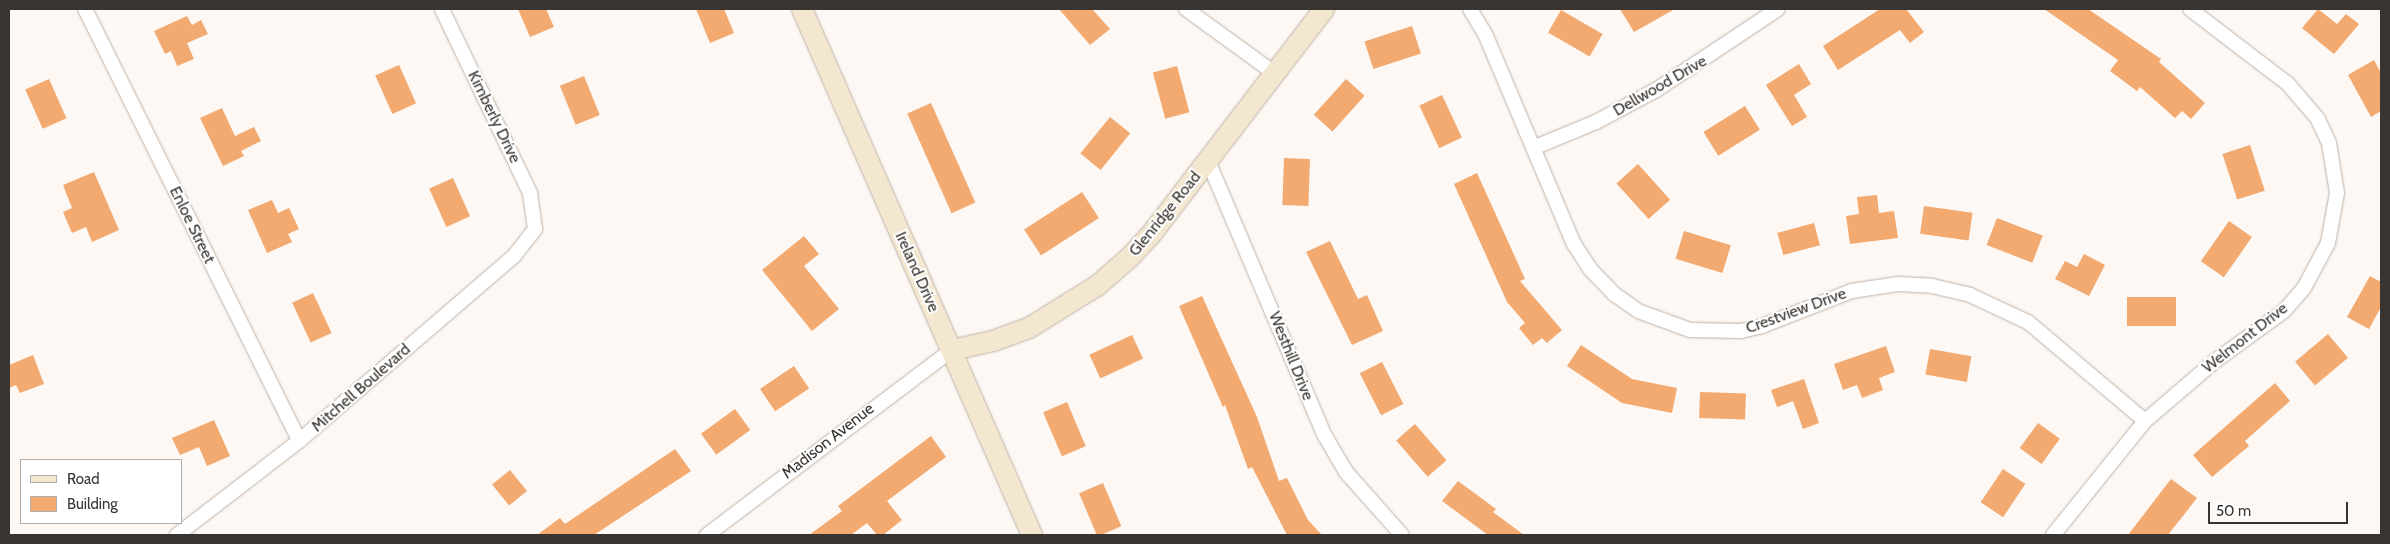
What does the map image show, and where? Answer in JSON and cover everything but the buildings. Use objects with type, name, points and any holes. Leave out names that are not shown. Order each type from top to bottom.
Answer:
[{"type":"main road","name":"Ireland Drive","points":[[802,9],[952,350],[994,455],[1032,535]]},
{"type":"main road","name":"Glenridge Road","points":[[952,350],[993,341],[1029,328],[1098,285],[1153,232],[1324,9]]},
{"type":"street","name":"Enloe Street","points":[[85,9],[300,441]]},
{"type":"street","name":"Kimberly Drive","points":[[442,9],[530,193],[535,228]]},
{"type":"street","points":[[1186,9],[1274,73]]},
{"type":"street","name":"Crestview Drive","points":[[1470,9],[1486,36],[1574,244],[1590,269],[1614,294],[1662,322],[1690,330],[1741,331],[1762,326],[1852,290],[1891,284],[1932,286],[1970,295],[2028,322],[2144,421]]},
{"type":"street","name":"Dellwood Drive","points":[[1533,148],[1596,122],[1656,90],[1778,9]]},
{"type":"street","name":"Welmont Drive","points":[[2053,535],[2144,421],[2215,361],[2284,310],[2318,267],[2334,219],[2335,168],[2318,119],[2288,84],[2190,9]]},
{"type":"street","name":"Westhill Drive","points":[[1208,161],[1325,436],[1346,472],[1402,535]]},
{"type":"street","name":"Mitchell Boulevard","points":[[177,535],[300,441],[514,256],[535,228]]},
{"type":"street","name":"Madison Avenue","points":[[707,535],[952,350]]}]
